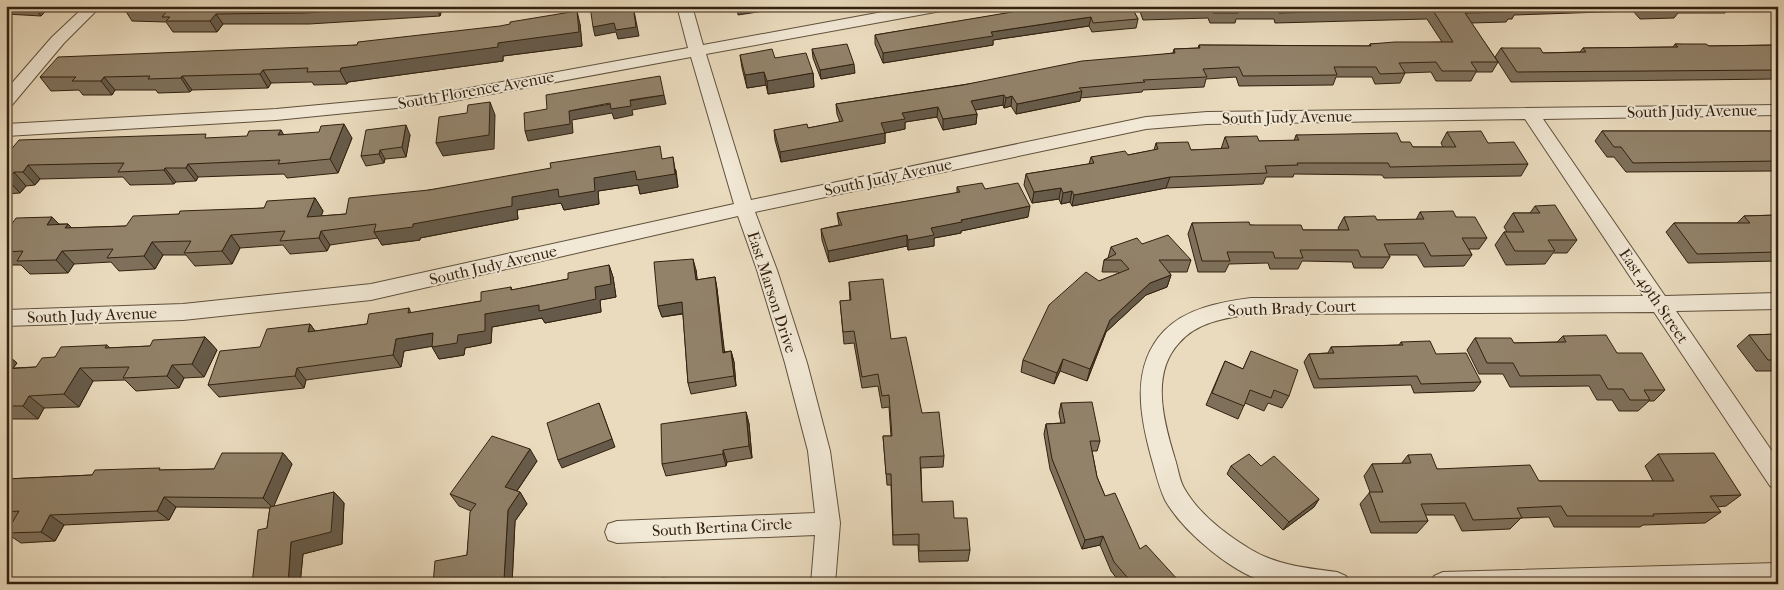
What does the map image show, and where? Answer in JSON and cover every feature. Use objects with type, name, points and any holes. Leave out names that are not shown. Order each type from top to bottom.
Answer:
[{"type":"street","points":[[6,101],[58,40],[94,6]]},
{"type":"street","name":"East Marson Drive","points":[[684,6],[744,208],[776,298],[819,451],[828,523],[823,584]]},
{"type":"street","name":"South Florence Avenue","points":[[6,130],[355,109],[437,98],[941,6]]},
{"type":"street","name":"South Judy Avenue","points":[[6,318],[183,312],[371,292],[744,208],[1146,123],[1207,118],[1778,110]]},
{"type":"street","name":"East 49th Street","points":[[1530,113],[1778,479]]},
{"type":"street","name":"South Brady Court","points":[[1337,584],[1286,577],[1244,560],[1218,541],[1193,518],[1174,494],[1156,435],[1150,388],[1156,358],[1171,337],[1195,320],[1216,311],[1250,306],[1660,304],[1778,301]]},
{"type":"street","name":"South Bertina Circle","points":[[617,532],[828,523]]},
{"type":"street","points":[[1443,584],[1778,575]]},
{"type":"building","points":[[129,6],[418,6],[304,13],[216,14],[210,21],[166,21],[170,17],[162,17],[167,11],[125,10]]},
{"type":"building","points":[[590,6],[633,6],[636,27],[616,30],[614,23],[593,27]]},
{"type":"building","points":[[1022,6],[1131,6],[1138,19],[1093,23],[1091,17],[991,32],[993,36],[883,53],[875,35],[1024,10]]},
{"type":"building","points":[[1144,6],[1516,6],[1518,9],[1509,9],[1512,12],[1465,13],[1498,62],[1471,62],[1477,71],[1442,71],[1436,62],[1399,63],[1405,73],[1380,74],[1376,67],[1334,67],[1337,75],[1243,76],[1239,67],[1203,69],[1207,77],[1143,80],[1145,82],[1079,88],[1082,91],[1017,104],[1012,96],[1006,98],[1004,95],[971,101],[977,114],[943,119],[938,107],[902,113],[905,119],[881,123],[885,133],[780,152],[774,130],[807,124],[808,128],[843,121],[836,104],[963,85],[1082,61],[1175,53],[1174,49],[1200,48],[1199,45],[1371,46],[1370,44],[1395,42],[1453,42],[1432,9],[1279,13],[1277,9],[1237,9],[1238,13],[1213,13],[1211,8],[1145,10]]},
{"type":"building","points":[[1644,6],[1679,6],[1681,8],[1647,9]]},
{"type":"building","points":[[577,11],[579,32],[498,43],[498,47],[341,68],[340,71],[307,72],[308,68],[263,70],[260,74],[182,76],[181,78],[148,79],[150,76],[104,77],[101,81],[72,81],[76,77],[40,77],[58,57],[357,45],[358,42],[500,26],[510,24],[510,22]]},
{"type":"building","points":[[847,44],[854,64],[820,70],[812,49]]},
{"type":"building","points":[[1675,44],[1706,44],[1709,46],[1778,45],[1778,70],[1517,72],[1501,48],[1540,48],[1543,53],[1586,52],[1583,48],[1678,47]]},
{"type":"building","points":[[772,49],[775,58],[806,53],[813,73],[767,81],[764,72],[745,75],[740,55]]},
{"type":"building","points":[[660,76],[664,95],[630,100],[631,106],[611,109],[610,103],[569,111],[570,124],[525,131],[524,113],[547,109],[546,95]]},
{"type":"building","points":[[490,102],[489,135],[436,143],[439,117],[467,113],[468,105]]},
{"type":"building","points":[[344,124],[330,159],[278,164],[280,160],[188,164],[186,168],[118,172],[124,163],[28,165],[23,172],[14,172],[6,180],[6,152],[9,152],[19,140],[206,134],[205,138],[247,136],[249,131],[281,130],[278,135],[319,132],[321,126]]},
{"type":"building","points":[[406,125],[402,147],[380,150],[379,154],[361,156],[366,130]]},
{"type":"building","points":[[1481,131],[1488,143],[1514,142],[1528,164],[1390,167],[1388,163],[1297,163],[1298,165],[1265,166],[1267,173],[1170,177],[1074,195],[1072,191],[1063,193],[1061,188],[1034,192],[1026,174],[1094,163],[1091,157],[1125,151],[1128,155],[1158,149],[1156,143],[1188,142],[1191,150],[1229,148],[1225,137],[1257,136],[1259,141],[1299,140],[1296,135],[1397,133],[1401,142],[1410,142],[1413,147],[1456,147],[1447,132]]},
{"type":"building","points":[[1602,131],[1778,131],[1778,161],[1633,163],[1621,147],[1614,147]]},
{"type":"building","points":[[660,146],[662,159],[673,157],[675,174],[637,180],[635,171],[594,178],[595,191],[559,197],[558,189],[512,197],[512,206],[413,224],[413,227],[374,232],[376,224],[321,231],[319,238],[280,241],[285,231],[231,235],[222,251],[184,253],[191,241],[152,242],[144,256],[107,258],[113,249],[62,251],[56,260],[17,261],[23,251],[6,252],[6,225],[11,225],[16,218],[52,217],[47,225],[68,224],[65,228],[126,226],[133,216],[179,214],[180,211],[264,208],[267,201],[315,198],[307,217],[346,214],[349,198],[429,190],[551,168],[550,163]]},
{"type":"building","points":[[982,183],[985,189],[1018,183],[1030,206],[931,228],[934,235],[908,240],[907,235],[828,251],[821,229],[842,225],[837,213],[960,192],[957,187]]},
{"type":"building","points":[[1555,205],[1577,240],[1548,240],[1555,251],[1515,251],[1504,232],[1524,232],[1513,213],[1540,213],[1535,206]]},
{"type":"building","points":[[1453,211],[1456,217],[1475,217],[1487,238],[1462,238],[1472,255],[1431,256],[1424,243],[1384,244],[1390,257],[1361,257],[1358,250],[1300,250],[1303,258],[1275,258],[1273,252],[1227,252],[1230,261],[1202,261],[1192,223],[1249,222],[1250,225],[1301,225],[1303,230],[1349,230],[1344,217],[1375,216],[1377,220],[1424,219],[1420,212]]},
{"type":"building","points":[[1778,215],[1778,252],[1697,254],[1674,223],[1750,223],[1744,216]]},
{"type":"building","points":[[1168,235],[1191,260],[1159,260],[1171,275],[1150,283],[1110,320],[1090,369],[1063,359],[1057,373],[1023,360],[1049,305],[1086,272],[1099,281],[1129,269],[1121,260],[1104,260],[1116,254],[1111,247],[1137,238],[1142,244]]},
{"type":"building","points":[[693,259],[696,280],[715,277],[723,353],[731,351],[734,376],[688,383],[682,302],[658,306],[654,262]]},
{"type":"building","points":[[609,265],[611,284],[595,287],[596,299],[539,311],[539,305],[485,314],[485,331],[458,335],[457,343],[432,347],[433,333],[396,339],[393,355],[297,368],[295,376],[208,385],[220,351],[260,347],[267,329],[310,324],[308,332],[367,324],[369,314],[409,308],[408,313],[481,301],[481,292],[511,287],[511,290],[568,279],[568,273]]},
{"type":"building","points":[[883,279],[891,339],[906,337],[922,413],[939,412],[944,456],[920,457],[922,502],[953,501],[954,518],[967,518],[970,550],[919,551],[919,534],[893,535],[891,474],[886,474],[883,436],[892,436],[889,395],[882,396],[878,374],[862,377],[854,331],[843,332],[840,301],[851,300],[849,282]]},
{"type":"building","points":[[1778,334],[1778,360],[1768,360],[1749,335]]},
{"type":"building","points":[[1606,335],[1617,353],[1642,353],[1665,390],[1644,390],[1650,400],[1630,400],[1623,389],[1608,389],[1600,375],[1520,376],[1513,363],[1487,363],[1475,338],[1511,338],[1514,343],[1566,342],[1563,336]]},
{"type":"building","points":[[205,337],[192,364],[172,365],[167,376],[123,378],[129,367],[80,368],[64,394],[29,396],[23,406],[6,406],[6,369],[36,367],[42,358],[55,357],[61,347],[150,346],[153,340]]},
{"type":"building","points":[[1430,341],[1436,354],[1466,353],[1481,382],[1421,384],[1417,376],[1319,379],[1309,354],[1334,353],[1331,347],[1403,345],[1401,342]]},
{"type":"building","points":[[1251,351],[1298,370],[1289,396],[1274,390],[1271,398],[1250,390],[1244,406],[1212,393],[1225,361],[1243,369]]},
{"type":"building","points":[[1092,402],[1100,441],[1090,441],[1097,477],[1105,496],[1115,493],[1140,549],[1146,545],[1178,580],[1173,584],[1133,584],[1114,562],[1103,536],[1085,540],[1052,459],[1046,424],[1065,423],[1061,403]]},
{"type":"building","points":[[599,403],[612,439],[558,460],[547,423]]},
{"type":"building","points":[[746,412],[749,446],[723,450],[723,454],[662,464],[661,424]]},
{"type":"building","points":[[492,436],[530,449],[505,487],[520,492],[508,510],[504,580],[482,584],[433,584],[435,561],[467,555],[470,512],[476,504],[450,494]]},
{"type":"building","points":[[222,453],[283,453],[263,498],[164,497],[157,511],[50,515],[41,532],[6,533],[19,511],[6,512],[6,479],[92,475],[95,470],[214,469]]},
{"type":"building","points":[[1714,453],[1741,495],[1710,496],[1721,512],[1653,514],[1654,516],[1567,516],[1561,506],[1517,508],[1522,518],[1473,520],[1465,503],[1421,504],[1428,521],[1380,522],[1369,492],[1383,492],[1372,464],[1411,463],[1408,455],[1431,454],[1437,469],[1530,465],[1539,481],[1674,481],[1658,454]]},
{"type":"building","points":[[1249,454],[1261,466],[1274,456],[1319,499],[1289,522],[1231,466]]},
{"type":"building","points":[[334,492],[331,532],[291,542],[288,584],[252,584],[258,530],[267,528],[270,507]]},
{"type":"building","points":[[662,578],[732,584],[660,584]]},
{"type":"building","points":[[893,580],[930,580],[930,584],[892,584]]}]
